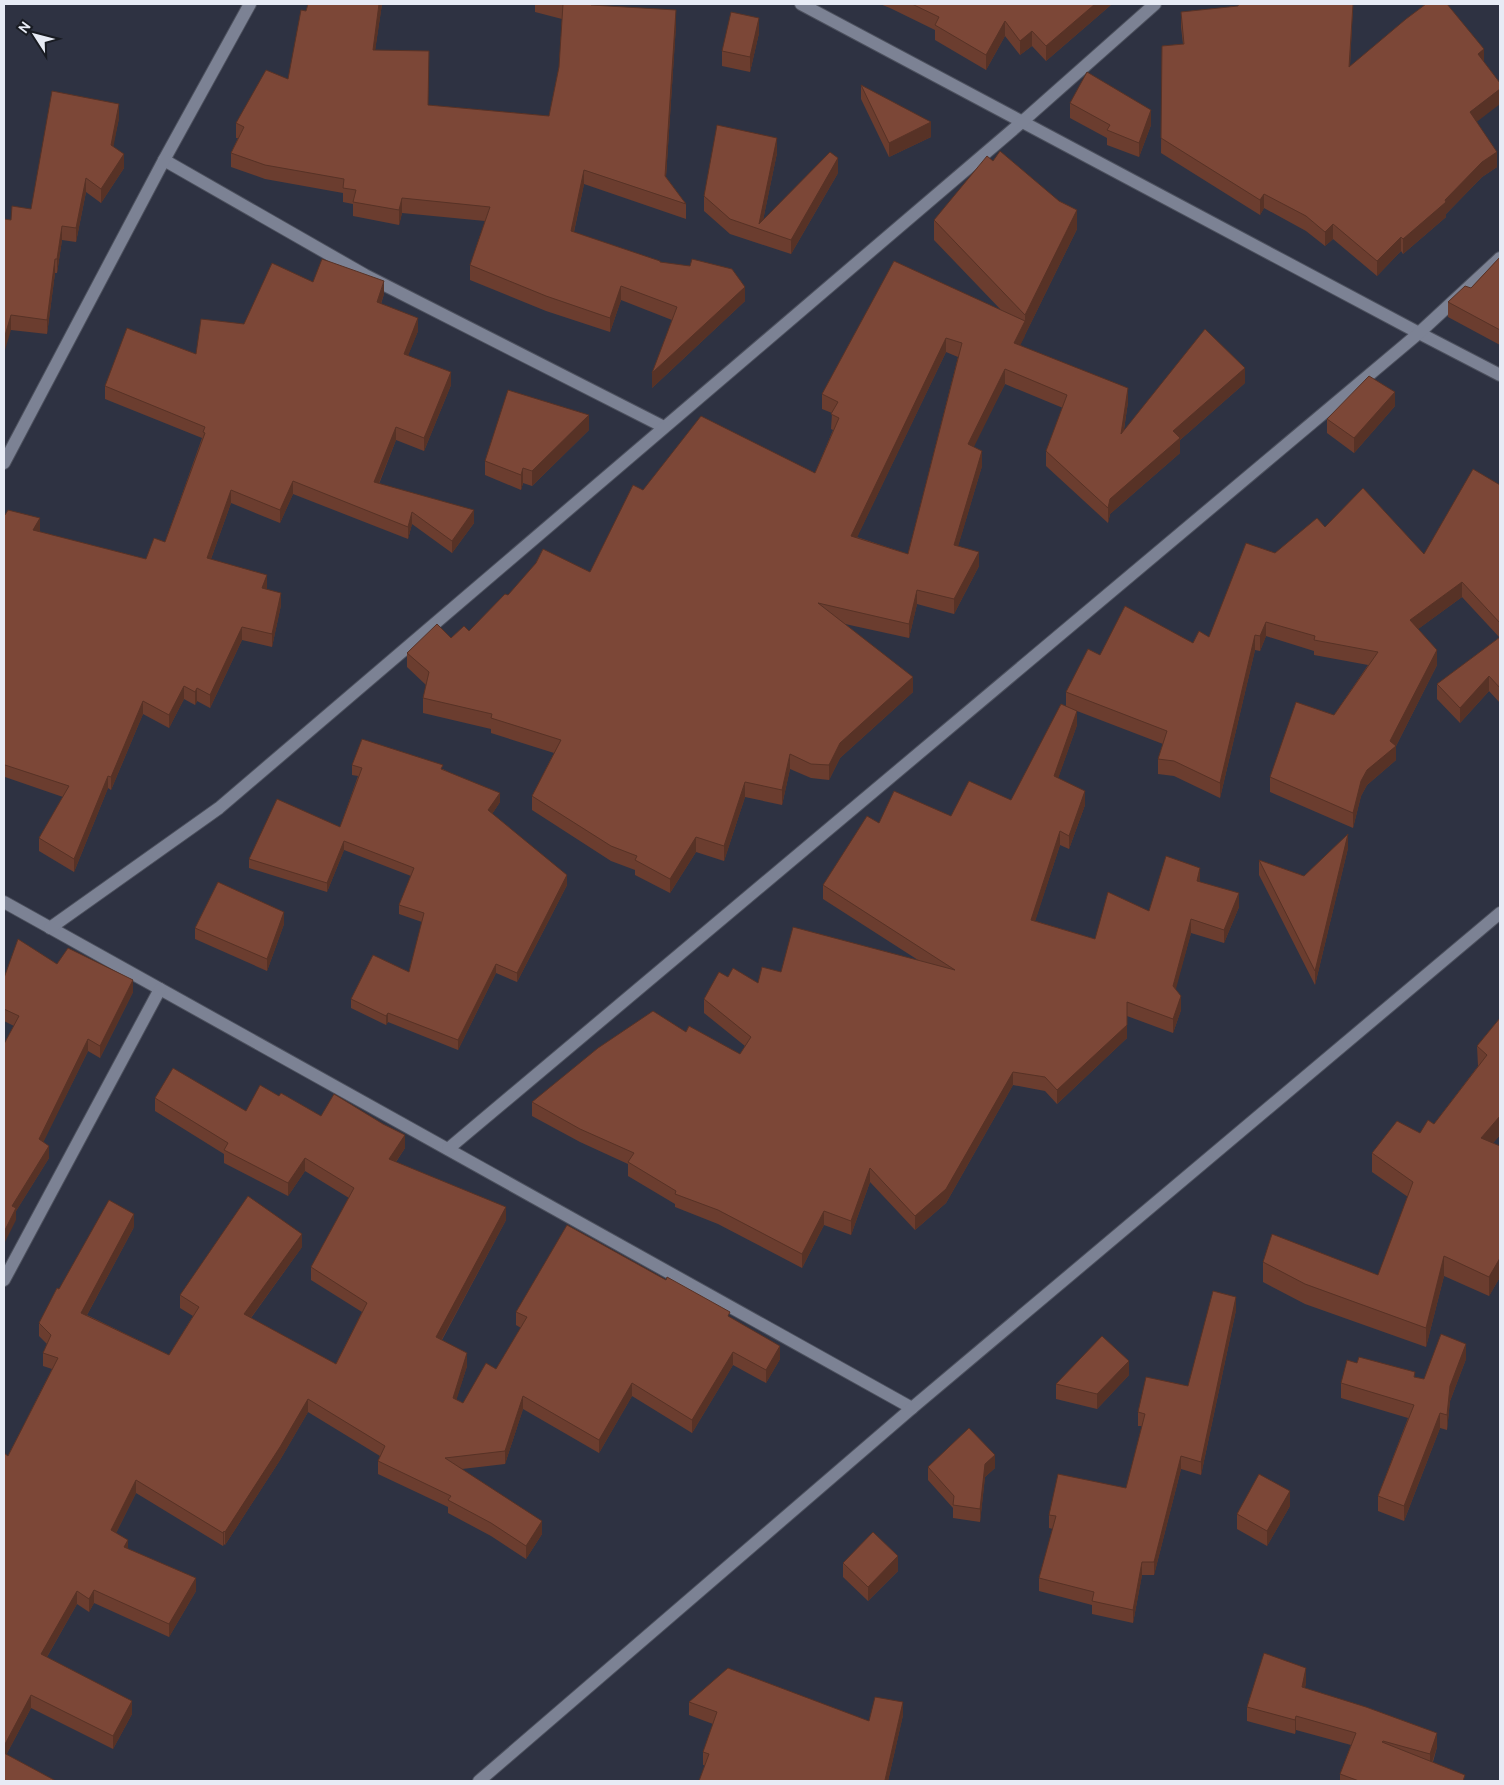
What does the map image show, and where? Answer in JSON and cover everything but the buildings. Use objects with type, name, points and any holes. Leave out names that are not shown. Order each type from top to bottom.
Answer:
[{"type":"street","points":[[4,462],[164,160],[250,4]]},
{"type":"street","points":[[800,4],[1500,375]]},
{"type":"street","points":[[50,928],[219,808],[1023,121],[1155,4]]},
{"type":"street","points":[[164,160],[366,275],[664,427]]},
{"type":"street","points":[[448,1149],[1419,333],[1500,258]]},
{"type":"street","points":[[4,902],[912,1408]]},
{"type":"street","points":[[479,1781],[912,1408],[1500,913]]},
{"type":"street","points":[[4,1280],[160,989]]}]
